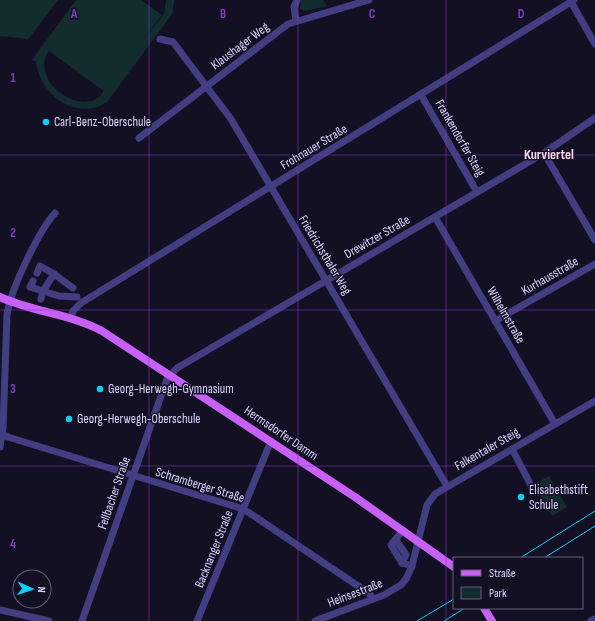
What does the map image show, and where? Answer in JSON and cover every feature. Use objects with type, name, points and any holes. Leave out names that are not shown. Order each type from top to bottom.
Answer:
[{"type":"main road","name":"Hermsdorfer Damm","points":[[0,297],[71,318],[102,331],[171,374],[418,540],[453,565]]},
{"type":"main road","points":[[485,609],[492,621]]},
{"type":"street","points":[[296,21],[294,7],[297,0]]},
{"type":"street","name":"Klaushager Weg","points":[[139,138],[288,24],[347,8],[369,0]]},
{"type":"street","points":[[572,1],[595,44]]},
{"type":"street","name":"Frohnauer Straße","points":[[71,318],[73,311],[81,304],[572,1]]},
{"type":"street","name":"Friedrichsthaler Weg","points":[[160,39],[173,42],[231,119],[447,486]]},
{"type":"street","name":"Frankendorfer Steig","points":[[421,95],[477,192]]},
{"type":"street","name":"Drewitzer Straße","points":[[171,374],[194,357],[544,153],[595,118]]},
{"type":"street","points":[[544,153],[595,240]]},
{"type":"street","points":[[0,447],[7,315],[10,301],[44,227],[55,213]]},
{"type":"street","name":"Wilhelmstraße","points":[[435,217],[555,424]]},
{"type":"street","name":"Kurhausstraße","points":[[495,321],[595,264]]},
{"type":"street","points":[[37,273],[40,266],[54,274],[72,288]]},
{"type":"street","points":[[41,299],[43,291],[54,274]]},
{"type":"street","points":[[33,281],[30,286],[43,291],[59,296],[77,297],[70,280]]},
{"type":"street","name":"Fellbacher Straße","points":[[82,621],[167,379],[171,374]]},
{"type":"street","name":"Falkentaler Steig","points":[[418,540],[431,499],[447,486],[595,401]]},
{"type":"street","name":"Schramberger Straße","points":[[1,434],[243,510],[370,594],[372,599]]},
{"type":"street","name":"Backnanger Straße","points":[[197,621],[271,441]]},
{"type":"street","points":[[512,449],[534,490]]},
{"type":"street","points":[[403,530],[396,540],[406,555],[402,563],[412,566]]},
{"type":"street","name":"Heinsestraße","points":[[315,621],[396,589],[406,579],[412,566],[418,540]]},
{"type":"street","points":[[0,610],[49,621]]},
{"type":"street","points":[[591,621],[595,619]]},
{"type":"green space","points":[[0,0],[58,0],[28,39],[0,36]]},
{"type":"green space","points":[[76,0],[141,0],[162,15],[140,44],[164,14],[166,0],[174,0],[172,14],[107,102],[96,107],[84,109],[72,107],[62,102],[52,94],[45,85],[39,74],[36,62],[32,60]],"holes":[[[49,51],[104,91],[96,99],[85,102],[73,100],[62,94],[52,85],[46,74],[44,62]]]},
{"type":"green space","points":[[301,0],[323,0],[327,6],[305,11],[300,9]]},
{"type":"green space","points":[[549,476],[567,507],[552,516],[534,485]]},
{"type":"tram line","points":[[522,557],[595,511]]},
{"type":"tram line","points":[[546,557],[595,526]]},
{"type":"tram line","points":[[417,621],[453,600]]},
{"type":"tram line","points":[[444,621],[463,609]]},
{"type":"place","name":"Carl-Benz-Oberschule","points":[[46,122]]},
{"type":"place","name":"Georg-Herwegh-Gymnasium","points":[[100,389]]},
{"type":"place","name":"Georg-Herwegh-Oberschule","points":[[69,419]]},
{"type":"place","name":"Elisabethstift Schule","points":[[521,497]]},
{"type":"district","name":"Kurviertel","points":[[549,154]]}]
